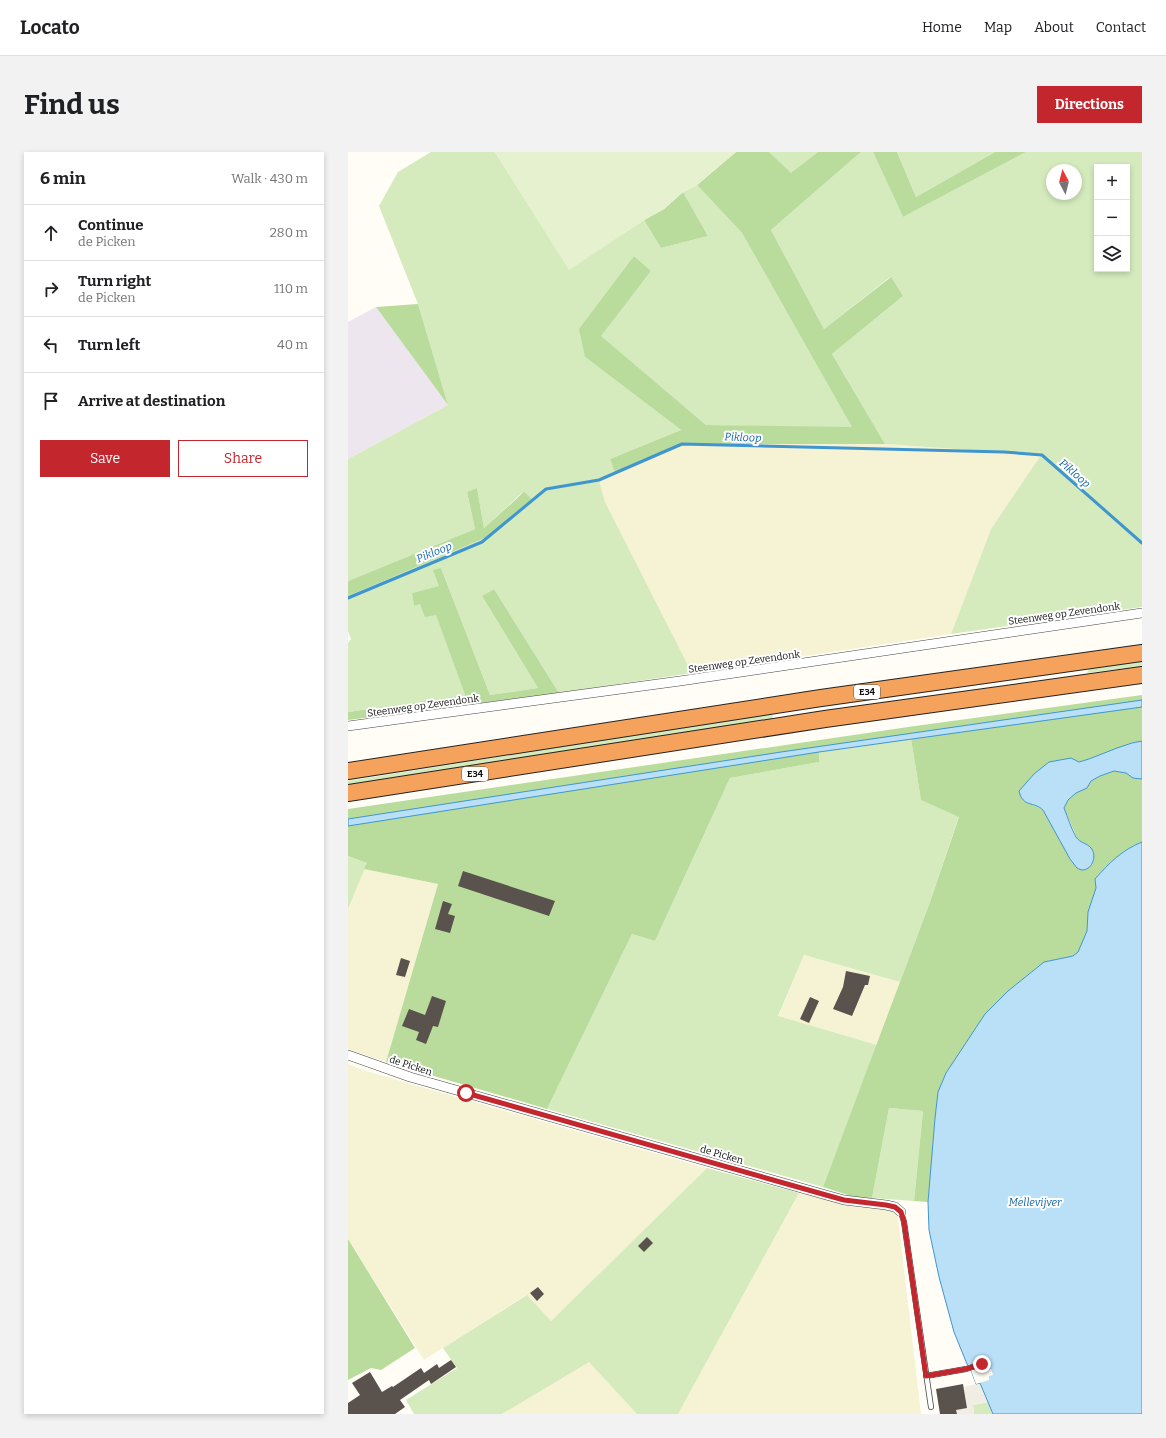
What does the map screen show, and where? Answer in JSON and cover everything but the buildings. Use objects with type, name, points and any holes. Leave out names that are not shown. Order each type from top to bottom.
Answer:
[{"type":"highway","name":"E34","points":[[348,771],[821,698],[1142,653]]},
{"type":"highway","name":"E34","points":[[348,793],[825,719],[1142,675]]},
{"type":"street","name":"Steenweg op Zevendonk","points":[[348,726],[680,681],[1142,613]]},
{"type":"street","name":"de Picken","points":[[348,1055],[410,1077],[844,1200],[886,1205],[895,1207],[901,1212]]},
{"type":"lane","name":"de Picken","points":[[901,1212],[904,1222],[931,1407]]},
{"type":"lane","points":[[926,1376],[966,1369],[982,1364]]},
{"type":"shaded area","points":[[376,307],[448,405],[348,459],[348,322]]},
{"type":"shaded area","points":[[682,444],[885,444],[1042,455],[991,529],[951,634],[692,673],[605,502],[599,480]]},
{"type":"shaded area","points":[[364,869],[438,884],[386,1062],[348,1049],[348,909]]},
{"type":"shaded area","points":[[804,955],[900,982],[877,1045],[778,1017]]},
{"type":"shaded area","points":[[348,1064],[366,1071],[707,1168],[551,1321],[526,1295],[424,1360],[348,1239]]},
{"type":"shaded area","points":[[799,1193],[853,1207],[885,1209],[896,1213],[898,1218],[921,1414],[678,1414]]},
{"type":"shaded area","points":[[589,1361],[637,1414],[502,1414]]},
{"type":"shaded area","points":[[980,1383],[988,1402],[973,1405],[974,1414],[957,1414],[956,1410],[967,1407],[964,1387]]},
{"type":"green space","points":[[431,152],[495,152],[569,269],[644,220],[661,248],[708,236],[683,192],[697,185],[742,233],[853,428],[706,425],[600,336],[651,271],[634,256],[585,357],[681,430],[610,459],[615,473],[599,480],[605,502],[692,673],[559,693],[494,589],[482,596],[538,688],[490,695],[441,568],[440,586],[412,593],[414,606],[420,604],[436,614],[465,695],[348,712],[348,643],[351,639],[348,631],[348,596],[485,538],[523,492],[484,528],[477,488],[467,492],[475,529],[348,581],[348,459],[448,405],[418,304],[379,206],[398,172]]},
{"type":"green space","points":[[495,152],[736,152],[697,185],[683,192],[664,209],[644,220],[569,270]]},
{"type":"green space","points":[[736,152],[769,152],[791,173],[818,152],[861,152],[771,230],[824,329],[891,277],[903,296],[832,354],[885,444],[682,444],[615,473],[610,459],[681,430],[585,357],[579,329],[634,256],[651,271],[601,336],[706,425],[852,427],[742,233],[697,185]]},
{"type":"green space","points":[[769,152],[818,152],[791,174]]},
{"type":"green space","points":[[861,152],[873,152],[903,217],[1026,152],[1142,152],[1142,607],[951,634],[991,529],[1041,455],[885,444],[832,354],[903,296],[890,277],[824,329],[771,230]]},
{"type":"green space","points":[[873,152],[897,152],[916,197],[995,152],[1026,152],[903,217]]},
{"type":"green space","points":[[897,152],[995,152],[916,197]]},
{"type":"green space","points":[[683,192],[708,236],[661,248],[644,220],[664,209]]},
{"type":"green space","points":[[418,304],[448,405],[376,307]]},
{"type":"green space","points":[[477,488],[484,528],[524,492],[532,499],[485,538],[348,596],[348,581],[475,529],[467,492]]},
{"type":"green space","points":[[441,568],[490,695],[538,688],[482,596],[494,589],[559,693],[348,720],[348,712],[465,695],[436,615],[425,617],[420,604],[414,606],[412,593],[439,586],[433,570]]},
{"type":"green space","points":[[1142,661],[1142,666],[1087,673],[1090,667]]},
{"type":"green space","points":[[1142,695],[1142,741],[1132,743],[1079,762],[1076,760],[1033,805],[1043,810],[1070,859],[1077,868],[1081,842],[1077,838],[1064,808],[1068,800],[1076,793],[1087,788],[1091,781],[1100,776],[1114,771],[1126,773],[1133,778],[1142,779],[1142,842],[1128,849],[1116,858],[1095,879],[1096,888],[1088,912],[1087,931],[1078,952],[1073,956],[1044,962],[1008,991],[985,1014],[946,1073],[938,1092],[928,1202],[914,1201],[923,1111],[889,1108],[872,1198],[854,1197],[823,1187],[930,902],[959,817],[921,800],[911,739],[819,752],[819,762],[730,778],[655,941],[632,934],[547,1109],[386,1062],[438,884],[364,869],[367,863],[348,856],[348,809],[908,727]]},
{"type":"green space","points":[[772,713],[773,719],[348,787],[348,781]]},
{"type":"green space","points":[[911,739],[921,800],[959,816],[930,902],[900,982],[804,955],[778,1016],[877,1045],[823,1187],[547,1109],[632,934],[655,941],[730,778],[819,762],[819,752]]},
{"type":"green space","points":[[348,856],[367,863],[348,909]]},
{"type":"green space","points":[[889,1108],[923,1111],[914,1201],[872,1198]]},
{"type":"green space","points":[[707,1168],[799,1193],[678,1414],[637,1414],[589,1362],[502,1414],[414,1414],[406,1400],[457,1368],[443,1348],[527,1295],[551,1321]]},
{"type":"green space","points":[[348,1239],[415,1348],[381,1370],[371,1368],[348,1380]]},
{"type":"green space","points":[[988,1402],[993,1414],[974,1414],[973,1405]]},
{"type":"water","points":[[1142,700],[1142,707],[819,752],[348,826],[348,819],[781,752]]},
{"type":"water","points":[[1142,741],[1142,779],[1133,778],[1126,773],[1114,771],[1100,776],[1091,781],[1087,788],[1076,793],[1068,800],[1064,808],[1074,834],[1081,842],[1091,848],[1094,854],[1092,864],[1086,869],[1081,870],[1077,868],[1070,859],[1043,810],[1040,807],[1023,800],[1019,791],[1034,774],[1049,762],[1071,758],[1079,762],[1132,743]]},
{"type":"water","name":"Mellevijver","points":[[1142,842],[1142,1414],[993,1414],[980,1383],[976,1384],[954,1332],[939,1277],[929,1230],[928,1202],[938,1092],[946,1073],[985,1014],[1008,991],[1044,962],[1073,956],[1078,952],[1087,931],[1088,912],[1096,888],[1095,879],[1116,858],[1128,849]]},
{"type":"pier","points":[[986,1366],[988,1370],[991,1369],[993,1375],[989,1376],[989,1380],[976,1384],[971,1370]]},
{"type":"waterway","name":"Pikloop","points":[[348,598],[482,542],[546,489],[599,480],[682,444],[1004,452],[1042,455],[1142,543]]},
{"type":"route","points":[[466,1093],[844,1200],[895,1207],[901,1212],[904,1222],[926,1376],[966,1369],[982,1364]]}]
